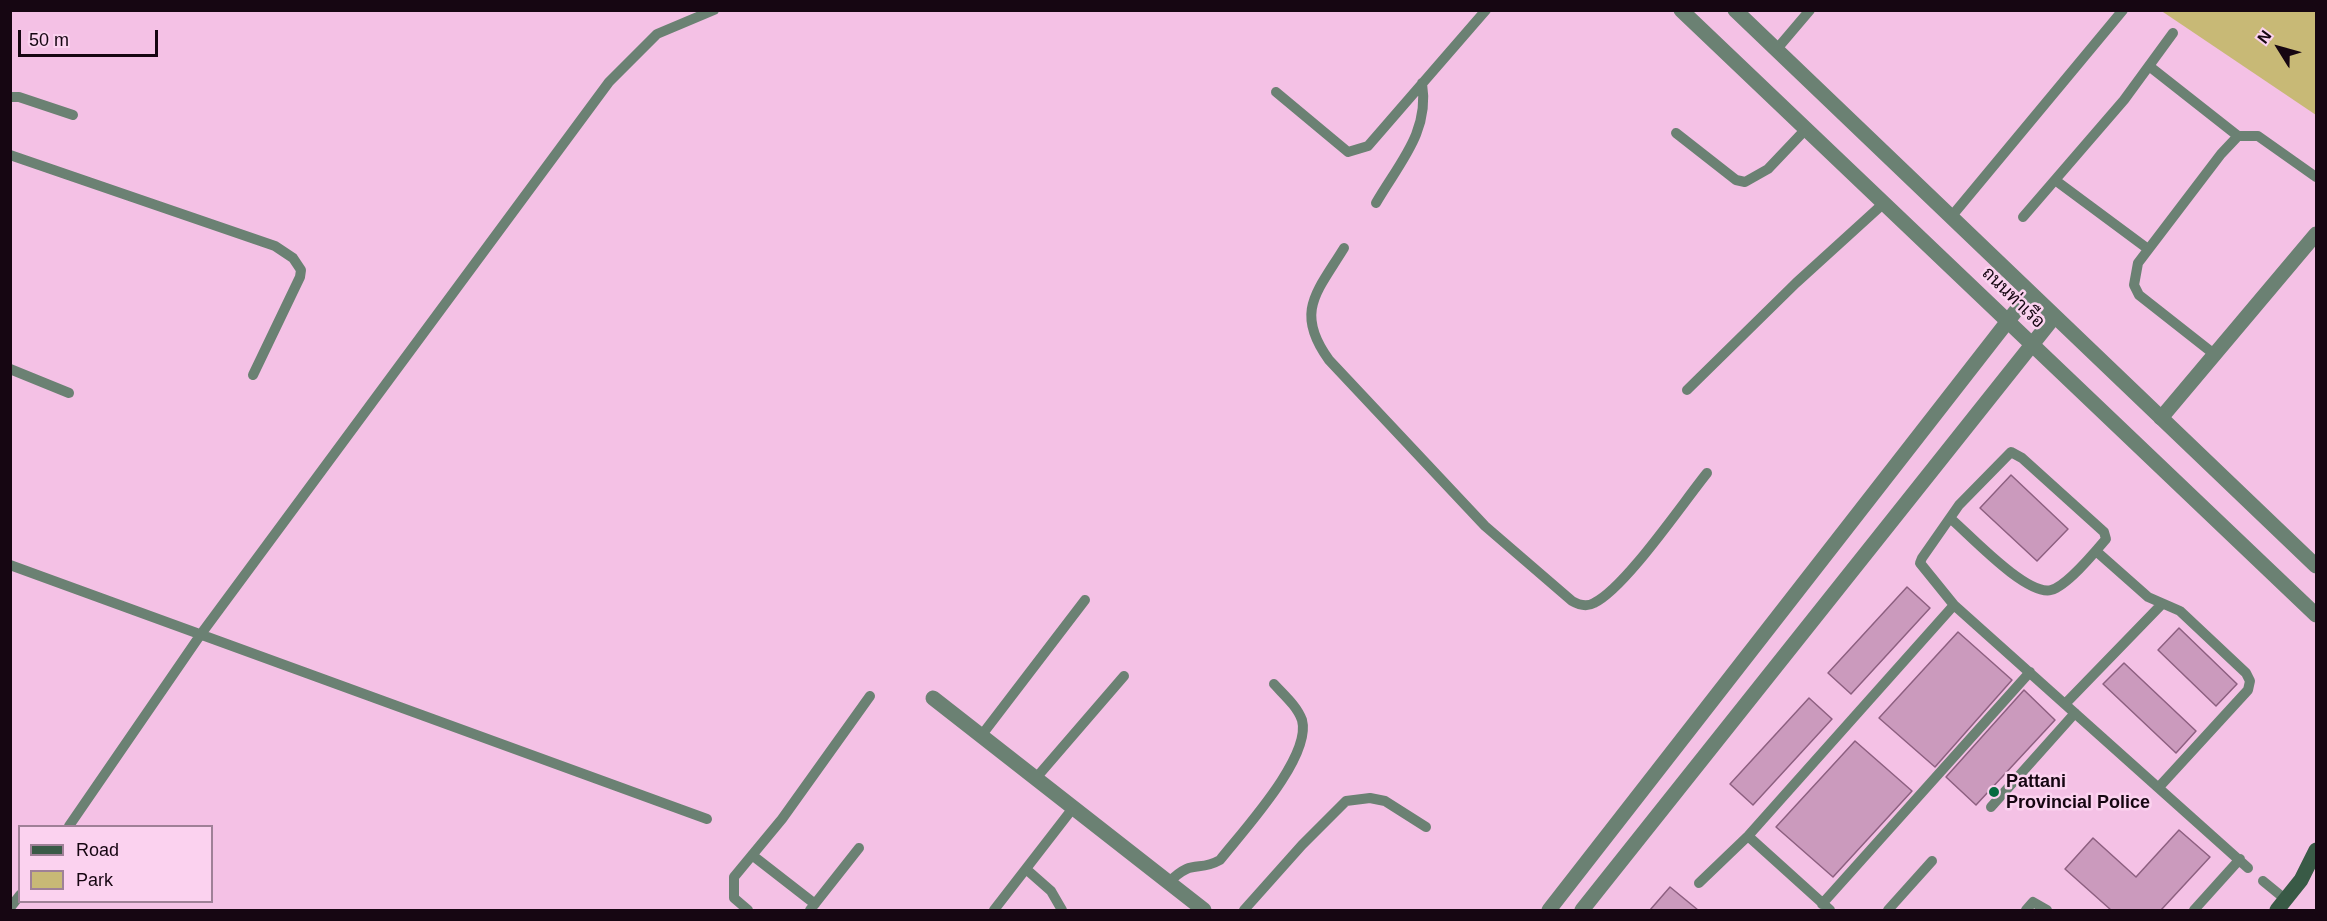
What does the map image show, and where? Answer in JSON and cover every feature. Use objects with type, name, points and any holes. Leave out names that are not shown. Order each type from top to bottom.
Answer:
[{"type":"main road","points":[[2281,905],[2301,880],[2316,850]]},
{"type":"main road","points":[[2301,880],[2316,870]]},
{"type":"street","name":"ถนนท่าเรือ","points":[[1681,10],[2316,615]]},
{"type":"street","name":"ถนนท่าเรือ","points":[[1735,10],[2029,294],[2316,566]]},
{"type":"street","points":[[2161,418],[2316,234]]},
{"type":"street","points":[[1549,910],[2029,294]]},
{"type":"street","points":[[1582,910],[2054,317]]},
{"type":"street","points":[[933,698],[1204,910]]},
{"type":"lane","points":[[70,825],[201,634],[609,82],[657,34],[714,10]]},
{"type":"lane","points":[[1276,92],[1348,152],[1355,152],[1368,146],[1486,10]]},
{"type":"lane","points":[[1776,50],[1809,10]]},
{"type":"lane","points":[[1951,217],[2123,10]]},
{"type":"lane","points":[[2023,217],[2124,100],[2173,33]]},
{"type":"lane","points":[[2149,66],[2238,136],[2258,136],[2316,177]]},
{"type":"lane","points":[[1376,202],[1418,133],[1424,116],[1422,83]]},
{"type":"lane","points":[[10,97],[19,97],[73,115]]},
{"type":"lane","points":[[1676,133],[1736,180],[1745,182],[1768,169],[1806,129]]},
{"type":"lane","points":[[2214,354],[2139,295],[2134,285],[2134,278],[2138,263],[2148,249],[2220,154],[2238,136]]},
{"type":"lane","points":[[10,155],[275,246],[293,258],[301,270],[300,277],[254,375]]},
{"type":"lane","points":[[2055,180],[2148,249]]},
{"type":"lane","points":[[1687,390],[1796,283],[1884,203]]},
{"type":"lane","points":[[1344,248],[1314,297],[1311,310],[1315,340],[1329,360],[1485,526],[1578,604],[1592,604],[1621,581],[1707,473]]},
{"type":"lane","points":[[10,369],[69,393]]},
{"type":"lane","points":[[1950,518],[2012,573],[2040,590],[2051,590],[2062,585],[2106,539],[2104,532],[2022,458],[2011,452],[1959,505],[1950,518],[1920,563],[1954,605],[2248,868]]},
{"type":"lane","points":[[2096,551],[2130,583],[2162,604],[2180,611],[2246,673],[2250,681],[2248,690],[2159,787]]},
{"type":"lane","points":[[10,565],[707,819]]},
{"type":"lane","points":[[981,736],[1085,600]]},
{"type":"lane","points":[[2065,704],[2162,604]]},
{"type":"lane","points":[[1699,883],[1748,836],[1954,605]]},
{"type":"lane","points":[[1748,836],[1826,907],[2030,672]]},
{"type":"lane","points":[[1035,778],[1124,676]]},
{"type":"lane","points":[[1168,883],[1186,867],[1212,865],[1220,860],[1270,795],[1294,759],[1301,743],[1303,723],[1298,711],[1274,684]]},
{"type":"lane","points":[[748,910],[734,898],[732,883],[782,819],[870,696]]},
{"type":"lane","points":[[1991,807],[2075,713]]},
{"type":"lane","points":[[1244,910],[1302,845],[1346,801],[1370,798],[1384,801],[1426,827]]},
{"type":"lane","points":[[994,910],[1073,808]]},
{"type":"lane","points":[[752,855],[813,907],[859,848]]},
{"type":"lane","points":[[2194,910],[2240,859]]},
{"type":"lane","points":[[1888,910],[1932,861]]},
{"type":"lane","points":[[1026,869],[1051,891],[1062,910]]},
{"type":"lane","points":[[2264,881],[2281,905]]},
{"type":"lane","points":[[2026,910],[2033,902],[2047,910]]},
{"type":"green space","points":[[2164,10],[2316,11],[2316,115],[2163,12]]},
{"type":"building","points":[[2011,475],[2068,529],[2037,561],[1980,508]]},
{"type":"building","points":[[1907,587],[1930,608],[1851,694],[1828,673]]},
{"type":"building","points":[[2179,628],[2237,684],[2216,706],[2158,650]]},
{"type":"building","points":[[1958,632],[2012,680],[1935,767],[1879,718]]},
{"type":"building","points":[[2124,663],[2196,731],[2176,753],[2103,684]]},
{"type":"building","points":[[2024,690],[2055,720],[1976,805],[1946,777]]},
{"type":"building","points":[[1809,698],[1832,719],[1753,805],[1730,784]]},
{"type":"building","points":[[1855,741],[1912,791],[1833,877],[1776,827]]},
{"type":"building","points":[[2179,830],[2210,857],[2161,910],[2111,910],[2065,869],[2093,838],[2136,877]]},
{"type":"building","points":[[1670,887],[1698,910],[1650,910]]},
{"type":"place","name":"Pattani Provincial Police","points":[[1994,792]]}]
